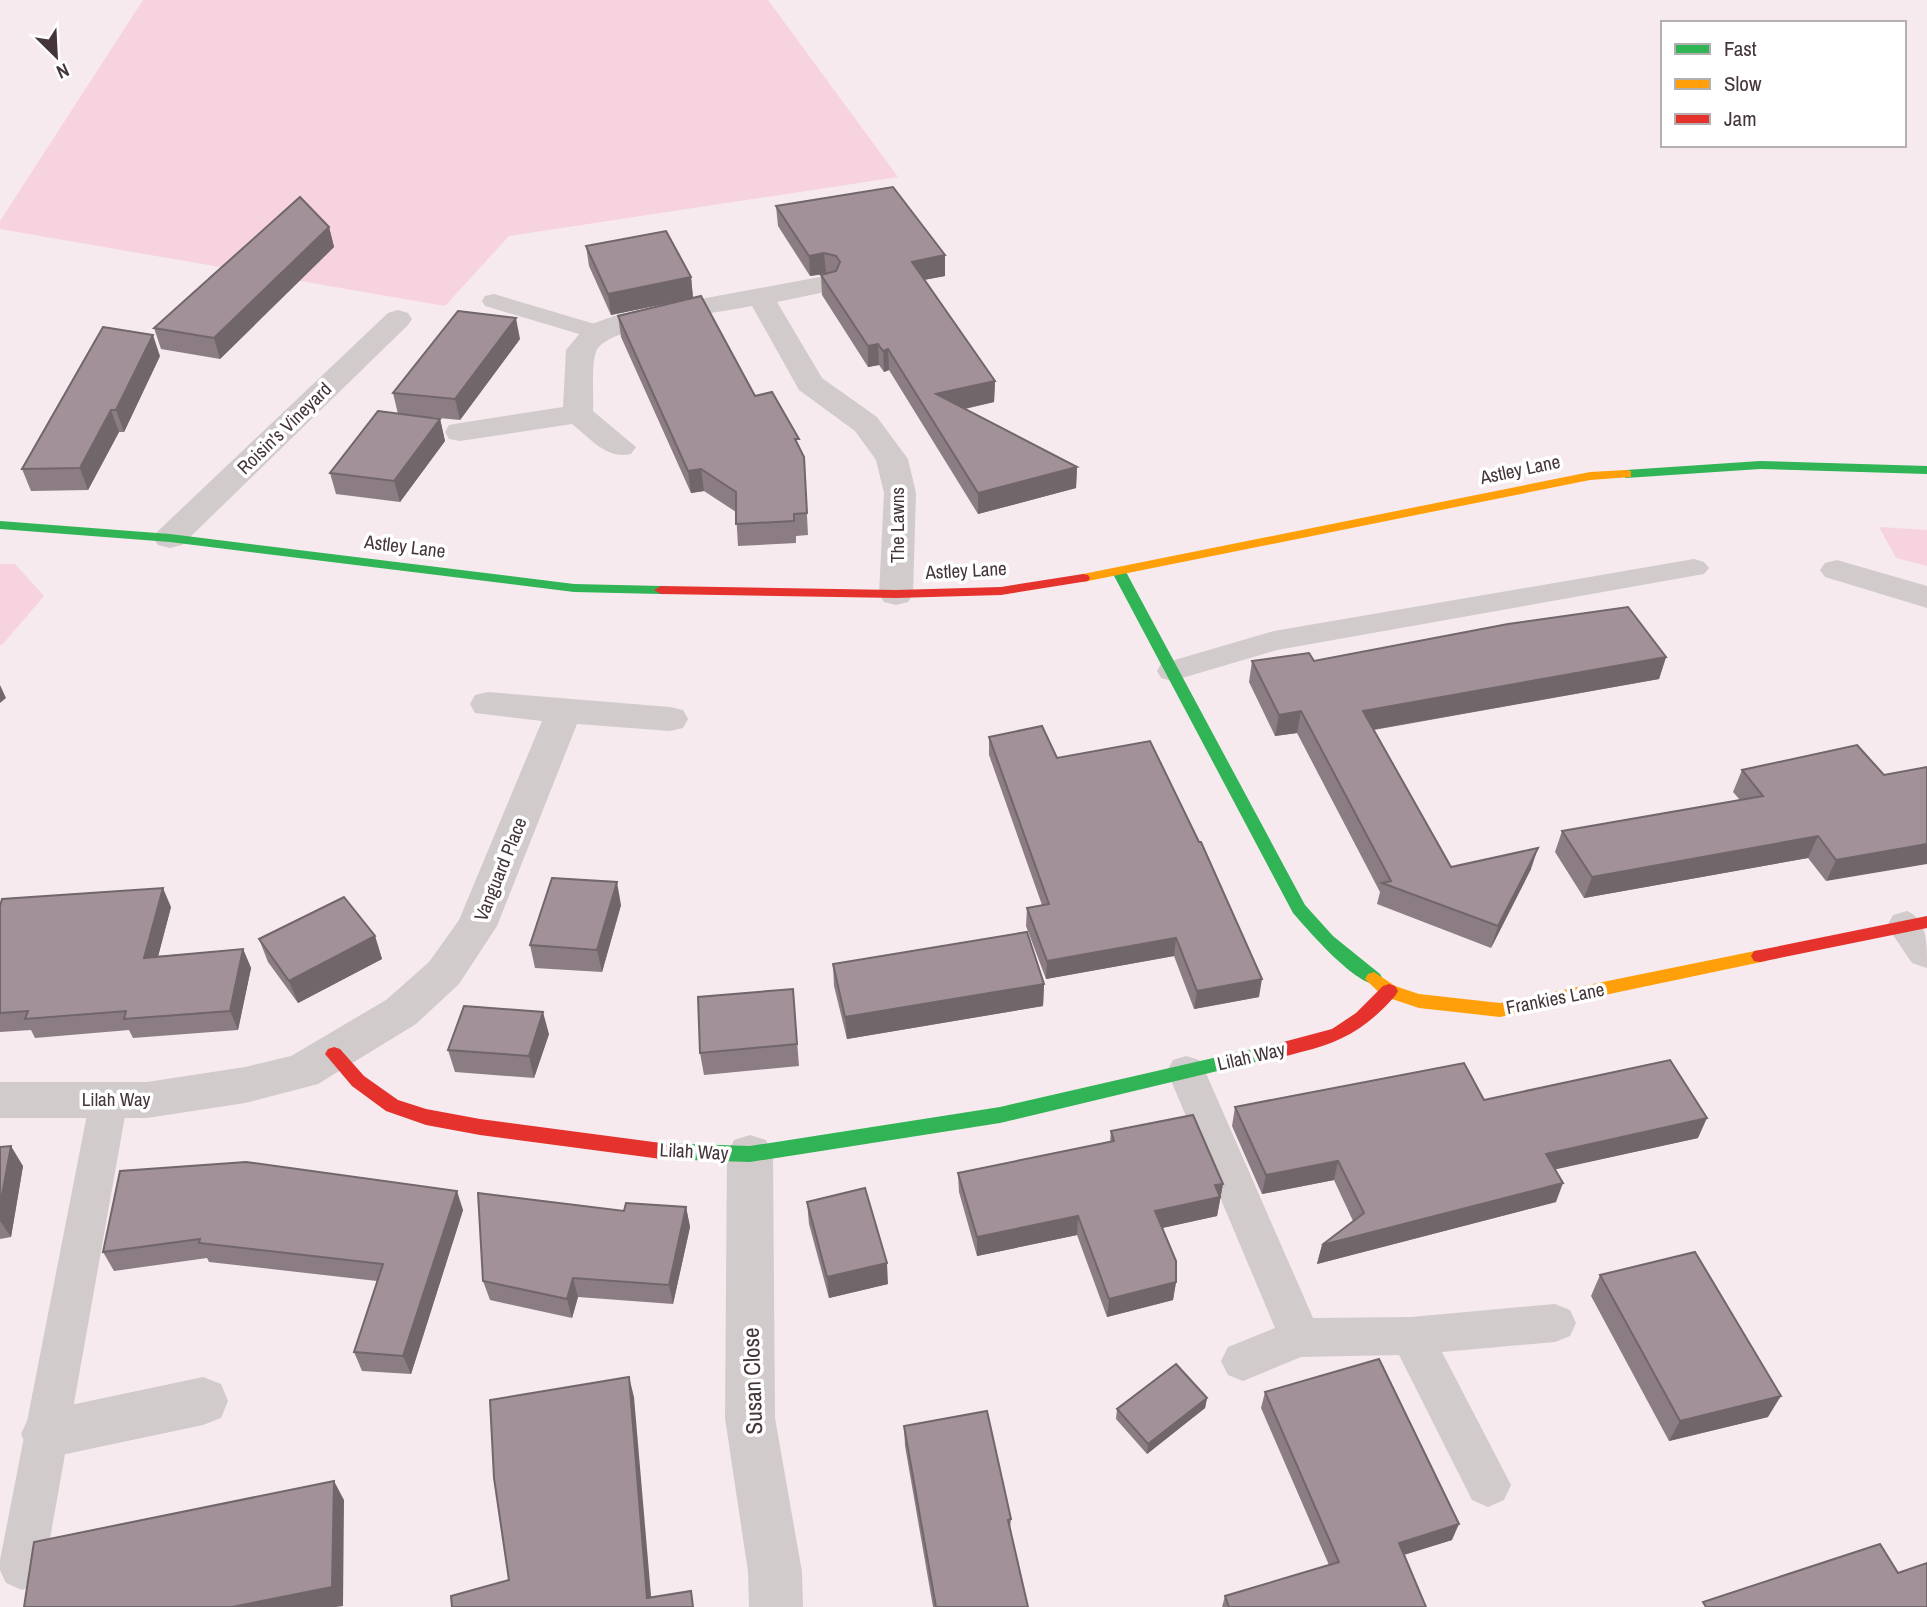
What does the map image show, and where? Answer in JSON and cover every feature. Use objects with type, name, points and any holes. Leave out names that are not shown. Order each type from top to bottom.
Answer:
[{"type":"street","points":[[578,414],[581,350],[596,332],[620,323],[825,285]]},
{"type":"street","name":"The Lawns","points":[[760,296],[810,384],[866,424],[892,459],[900,493],[896,594]]},
{"type":"street","name":"Roisin's Vineyard","points":[[170,538],[398,319]]},
{"type":"street","points":[[447,430],[578,414],[620,447]]},
{"type":"street","name":"Astley Lane","points":[[0,525],[170,538],[574,588],[896,594],[1000,592],[1119,572],[1590,476],[1760,465],[1927,470]]},
{"type":"street","points":[[1837,570],[1927,597]]},
{"type":"street","name":"Frankies Lane","points":[[1119,572],[1299,909],[1327,941],[1389,991],[1419,1001],[1500,1010],[1920,933]]},
{"type":"street","points":[[488,704],[670,719]]},
{"type":"street","name":"Vanguard Place","points":[[334,1055],[401,1012],[444,973],[477,926],[565,709]]},
{"type":"street","name":"Lilah Way","points":[[0,1100],[147,1100],[245,1085],[302,1071],[334,1055],[358,1081],[392,1107],[426,1116],[480,1127],[662,1151],[750,1154],[1000,1115],[1338,1035],[1370,1014],[1389,991]]},
{"type":"street","name":"Susan Close","points":[[750,1154],[750,1418],[775,1572],[776,1607]]},
{"type":"street","points":[[47,1434],[203,1401]]},
{"type":"lane","points":[[494,301],[596,332]]},
{"type":"lane","points":[[1171,671],[1274,641],[1694,568]]},
{"type":"lane","points":[[1186,1071],[1300,1338]]},
{"type":"lane","points":[[22,1567],[108,1100]]},
{"type":"lane","points":[[1243,1361],[1300,1338],[1411,1336],[1555,1323]]},
{"type":"lane","points":[[1411,1336],[1488,1485]]},
{"type":"shaded area","points":[[143,0],[768,0],[898,177],[509,236],[445,306],[0,229],[0,221]]},
{"type":"shaded area","points":[[1879,527],[1927,530],[1927,566],[1896,558]]},
{"type":"shaded area","points":[[0,564],[15,564],[44,596],[2,645],[0,645]]},
{"type":"building","points":[[893,187],[945,255],[912,262],[995,381],[936,394],[1077,467],[978,493],[888,349],[883,351],[878,344],[868,346],[821,275],[836,271],[840,262],[836,256],[824,253],[809,256],[776,206]]},
{"type":"building","points":[[300,197],[329,227],[214,338],[154,328]]},
{"type":"building","points":[[666,231],[691,277],[608,294],[586,246]]},
{"type":"building","points":[[701,296],[755,396],[772,392],[799,439],[795,439],[804,457],[807,513],[794,514],[794,521],[736,524],[736,492],[701,469],[688,471],[618,316]]},
{"type":"building","points":[[458,311],[516,318],[455,399],[393,393]]},
{"type":"building","points":[[103,327],[153,335],[116,410],[111,410],[80,468],[22,469]]},
{"type":"building","points":[[378,411],[440,419],[394,481],[330,473]]},
{"type":"building","points":[[1628,607],[1666,657],[1363,711],[1451,867],[1538,848],[1498,926],[1382,883],[1391,881],[1301,711],[1279,715],[1252,661],[1309,653],[1314,661],[1508,624]]},
{"type":"building","points":[[1042,726],[1057,758],[1150,741],[1201,842],[1262,979],[1197,991],[1176,938],[1047,961],[1027,908],[1049,904],[989,737]]},
{"type":"building","points":[[1857,745],[1884,775],[1927,767],[1927,844],[1836,860],[1818,836],[1592,877],[1562,831],[1763,796],[1742,770]]},
{"type":"building","points":[[552,878],[617,882],[597,950],[530,945]]},
{"type":"building","points":[[163,888],[144,958],[243,949],[230,1011],[124,1019],[126,1011],[25,1019],[28,1011],[0,1013],[2,899]]},
{"type":"building","points":[[344,897],[375,936],[289,981],[259,939]]},
{"type":"building","points":[[1027,932],[1044,984],[845,1017],[833,964]]},
{"type":"building","points":[[793,989],[797,1044],[700,1053],[698,997]]},
{"type":"building","points":[[464,1006],[543,1012],[529,1056],[448,1050]]},
{"type":"building","points":[[1670,1060],[1707,1118],[1546,1154],[1563,1183],[1322,1245],[1364,1213],[1338,1161],[1266,1175],[1235,1107],[1464,1063],[1484,1100]]},
{"type":"building","points":[[1193,1115],[1223,1184],[1215,1185],[1220,1197],[1155,1211],[1176,1261],[1176,1282],[1109,1299],[1078,1216],[977,1237],[958,1173],[1114,1141],[1111,1131]]},
{"type":"building","points":[[11,1146],[0,1206],[0,1147]]},
{"type":"building","points":[[246,1162],[457,1191],[403,1356],[354,1352],[383,1264],[199,1243],[200,1239],[103,1252],[120,1171]]},
{"type":"building","points":[[865,1188],[887,1263],[827,1277],[807,1202]]},
{"type":"building","points":[[478,1193],[624,1211],[626,1203],[686,1207],[669,1285],[573,1278],[567,1299],[483,1281]]},
{"type":"building","points":[[1695,1252],[1781,1396],[1680,1421],[1600,1275]]},
{"type":"building","points":[[1379,1359],[1459,1524],[1399,1543],[1426,1607],[1229,1607],[1225,1596],[1339,1562],[1265,1392]]},
{"type":"building","points":[[1176,1364],[1207,1398],[1148,1444],[1117,1409]]},
{"type":"building","points":[[629,1377],[647,1598],[691,1591],[693,1607],[452,1607],[451,1596],[509,1580],[494,1478],[490,1400]]},
{"type":"building","points":[[987,1411],[1028,1607],[936,1607],[904,1426]]},
{"type":"building","points":[[334,1481],[332,1587],[232,1607],[24,1607],[34,1542]]},
{"type":"building","points":[[1880,1544],[1898,1573],[1927,1563],[1927,1607],[1706,1607],[1703,1602]]},
{"type":"traffic: fast","points":[[1626,474],[1760,465],[1927,470]]},
{"type":"traffic: fast","points":[[0,525],[170,538],[574,588],[661,590]]},
{"type":"traffic: fast","points":[[1119,572],[1299,909],[1327,941],[1374,979]]},
{"type":"traffic: fast","points":[[661,1151],[750,1154],[1000,1115],[1274,1051]]},
{"type":"traffic: slow","points":[[1083,578],[1590,476],[1626,474]]},
{"type":"traffic: slow","points":[[1374,979],[1389,991],[1419,1001],[1500,1010],[1760,956]]},
{"type":"traffic: jam","points":[[661,590],[896,594],[1001,591],[1083,578]]},
{"type":"traffic: jam","points":[[1760,956],[1927,922]]},
{"type":"traffic: jam","points":[[1274,1051],[1338,1034],[1362,1018],[1389,991]]},
{"type":"traffic: jam","points":[[334,1054],[358,1081],[392,1106],[426,1117],[480,1127],[661,1151]]}]
